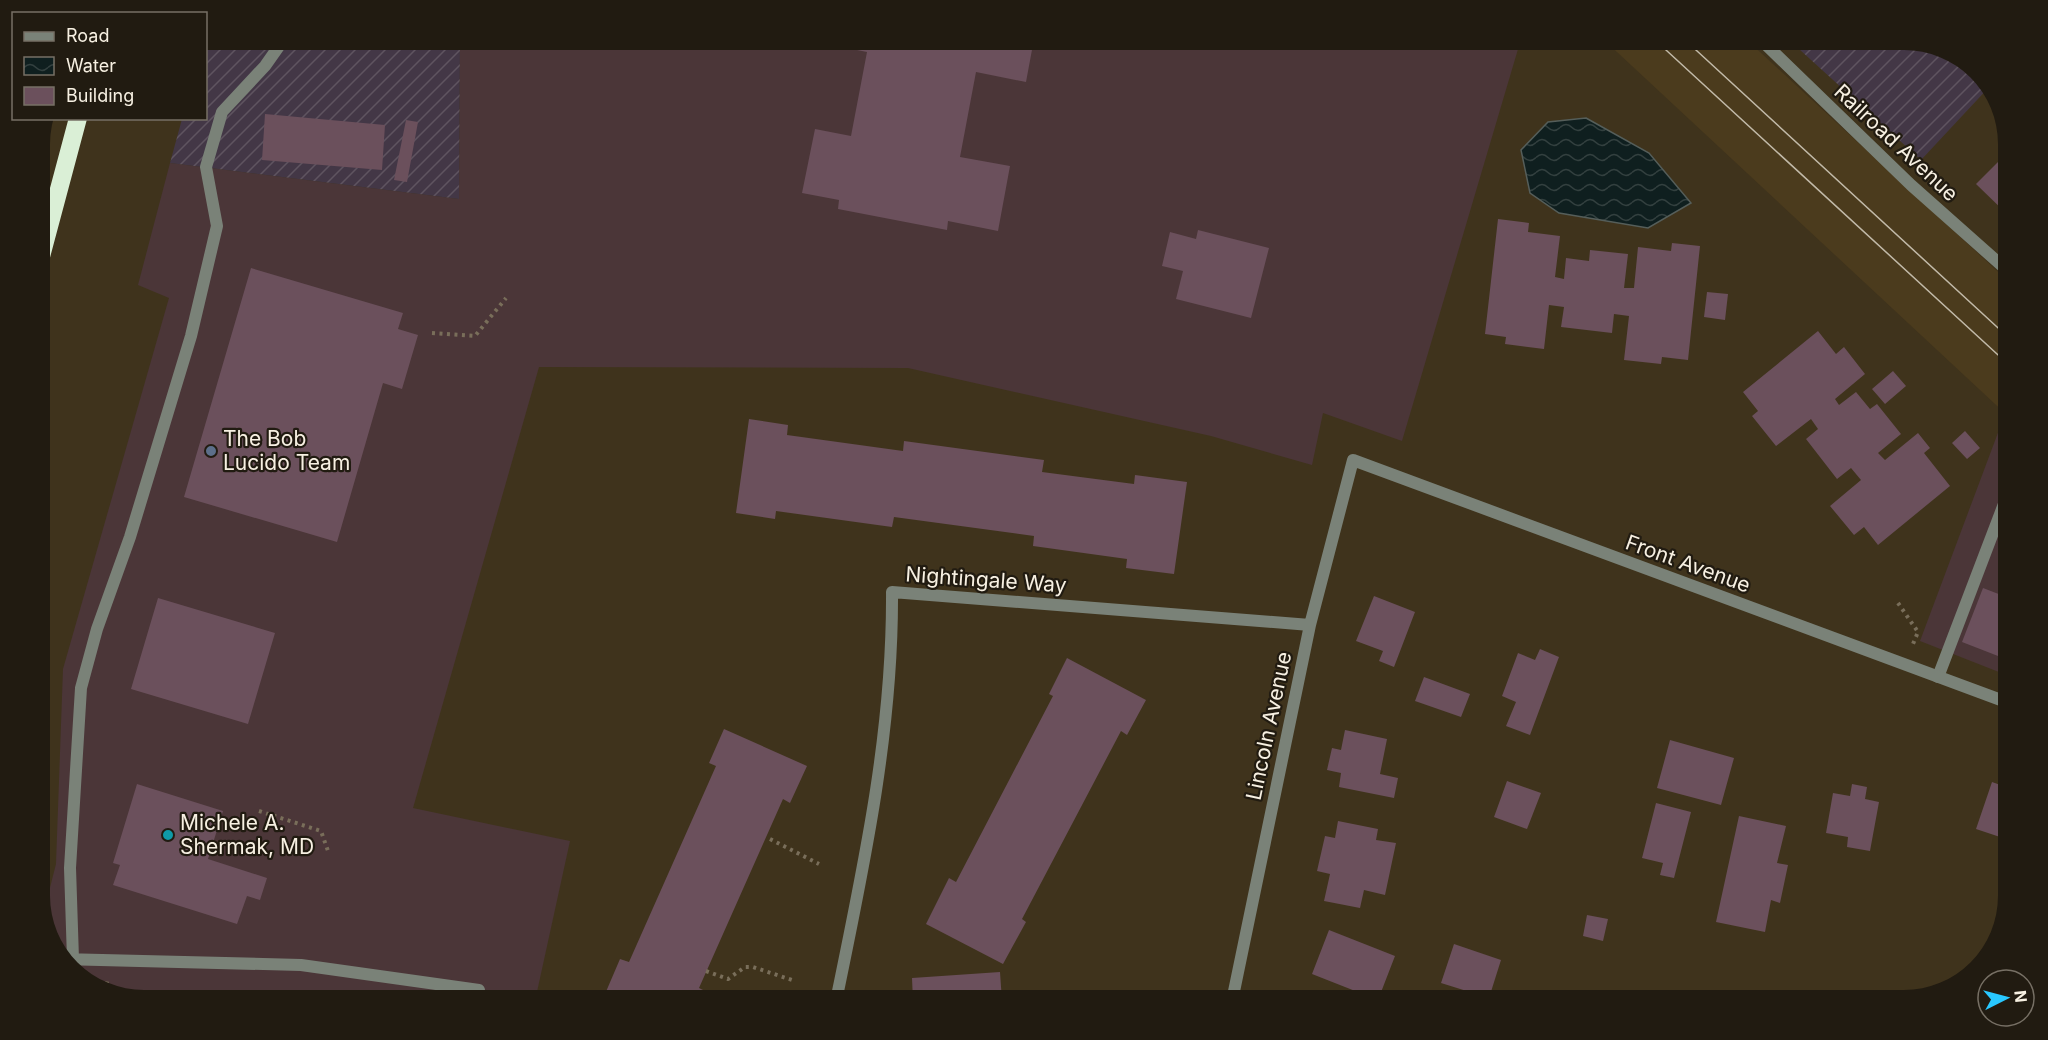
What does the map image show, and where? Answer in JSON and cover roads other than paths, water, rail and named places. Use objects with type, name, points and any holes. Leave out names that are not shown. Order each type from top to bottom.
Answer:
[{"type":"highway","points":[[50,223],[77,120]]},
{"type":"street","points":[[67,952],[81,688],[97,629],[130,537],[193,325],[217,226],[206,167],[222,112],[276,50]]},
{"type":"street","name":"Railroad Avenue","points":[[1771,50],[1911,185],[1998,262]]},
{"type":"street","name":"Lincoln Avenue","points":[[1234,990],[1310,625],[1353,460]]},
{"type":"street","name":"Front Avenue","points":[[1353,460],[1998,699]]},
{"type":"street","points":[[1938,677],[1998,520]]},
{"type":"street","name":"Nightingale Way","points":[[838,990],[880,772],[892,647],[892,592],[1310,625]]},
{"type":"street","points":[[74,959],[301,964],[479,990]]},
{"type":"water","points":[[1586,118],[1649,153],[1691,203],[1648,228],[1559,213],[1530,193],[1521,150],[1548,122]]},
{"type":"tram line","points":[[1666,50],[1998,355]]},
{"type":"tram line","points":[[1696,50],[1998,328]]},
{"type":"place","name":"The Bob Lucido Team","points":[[211,451]]},
{"type":"place","name":"Michele A. Shermak, MD","points":[[168,835]]}]
